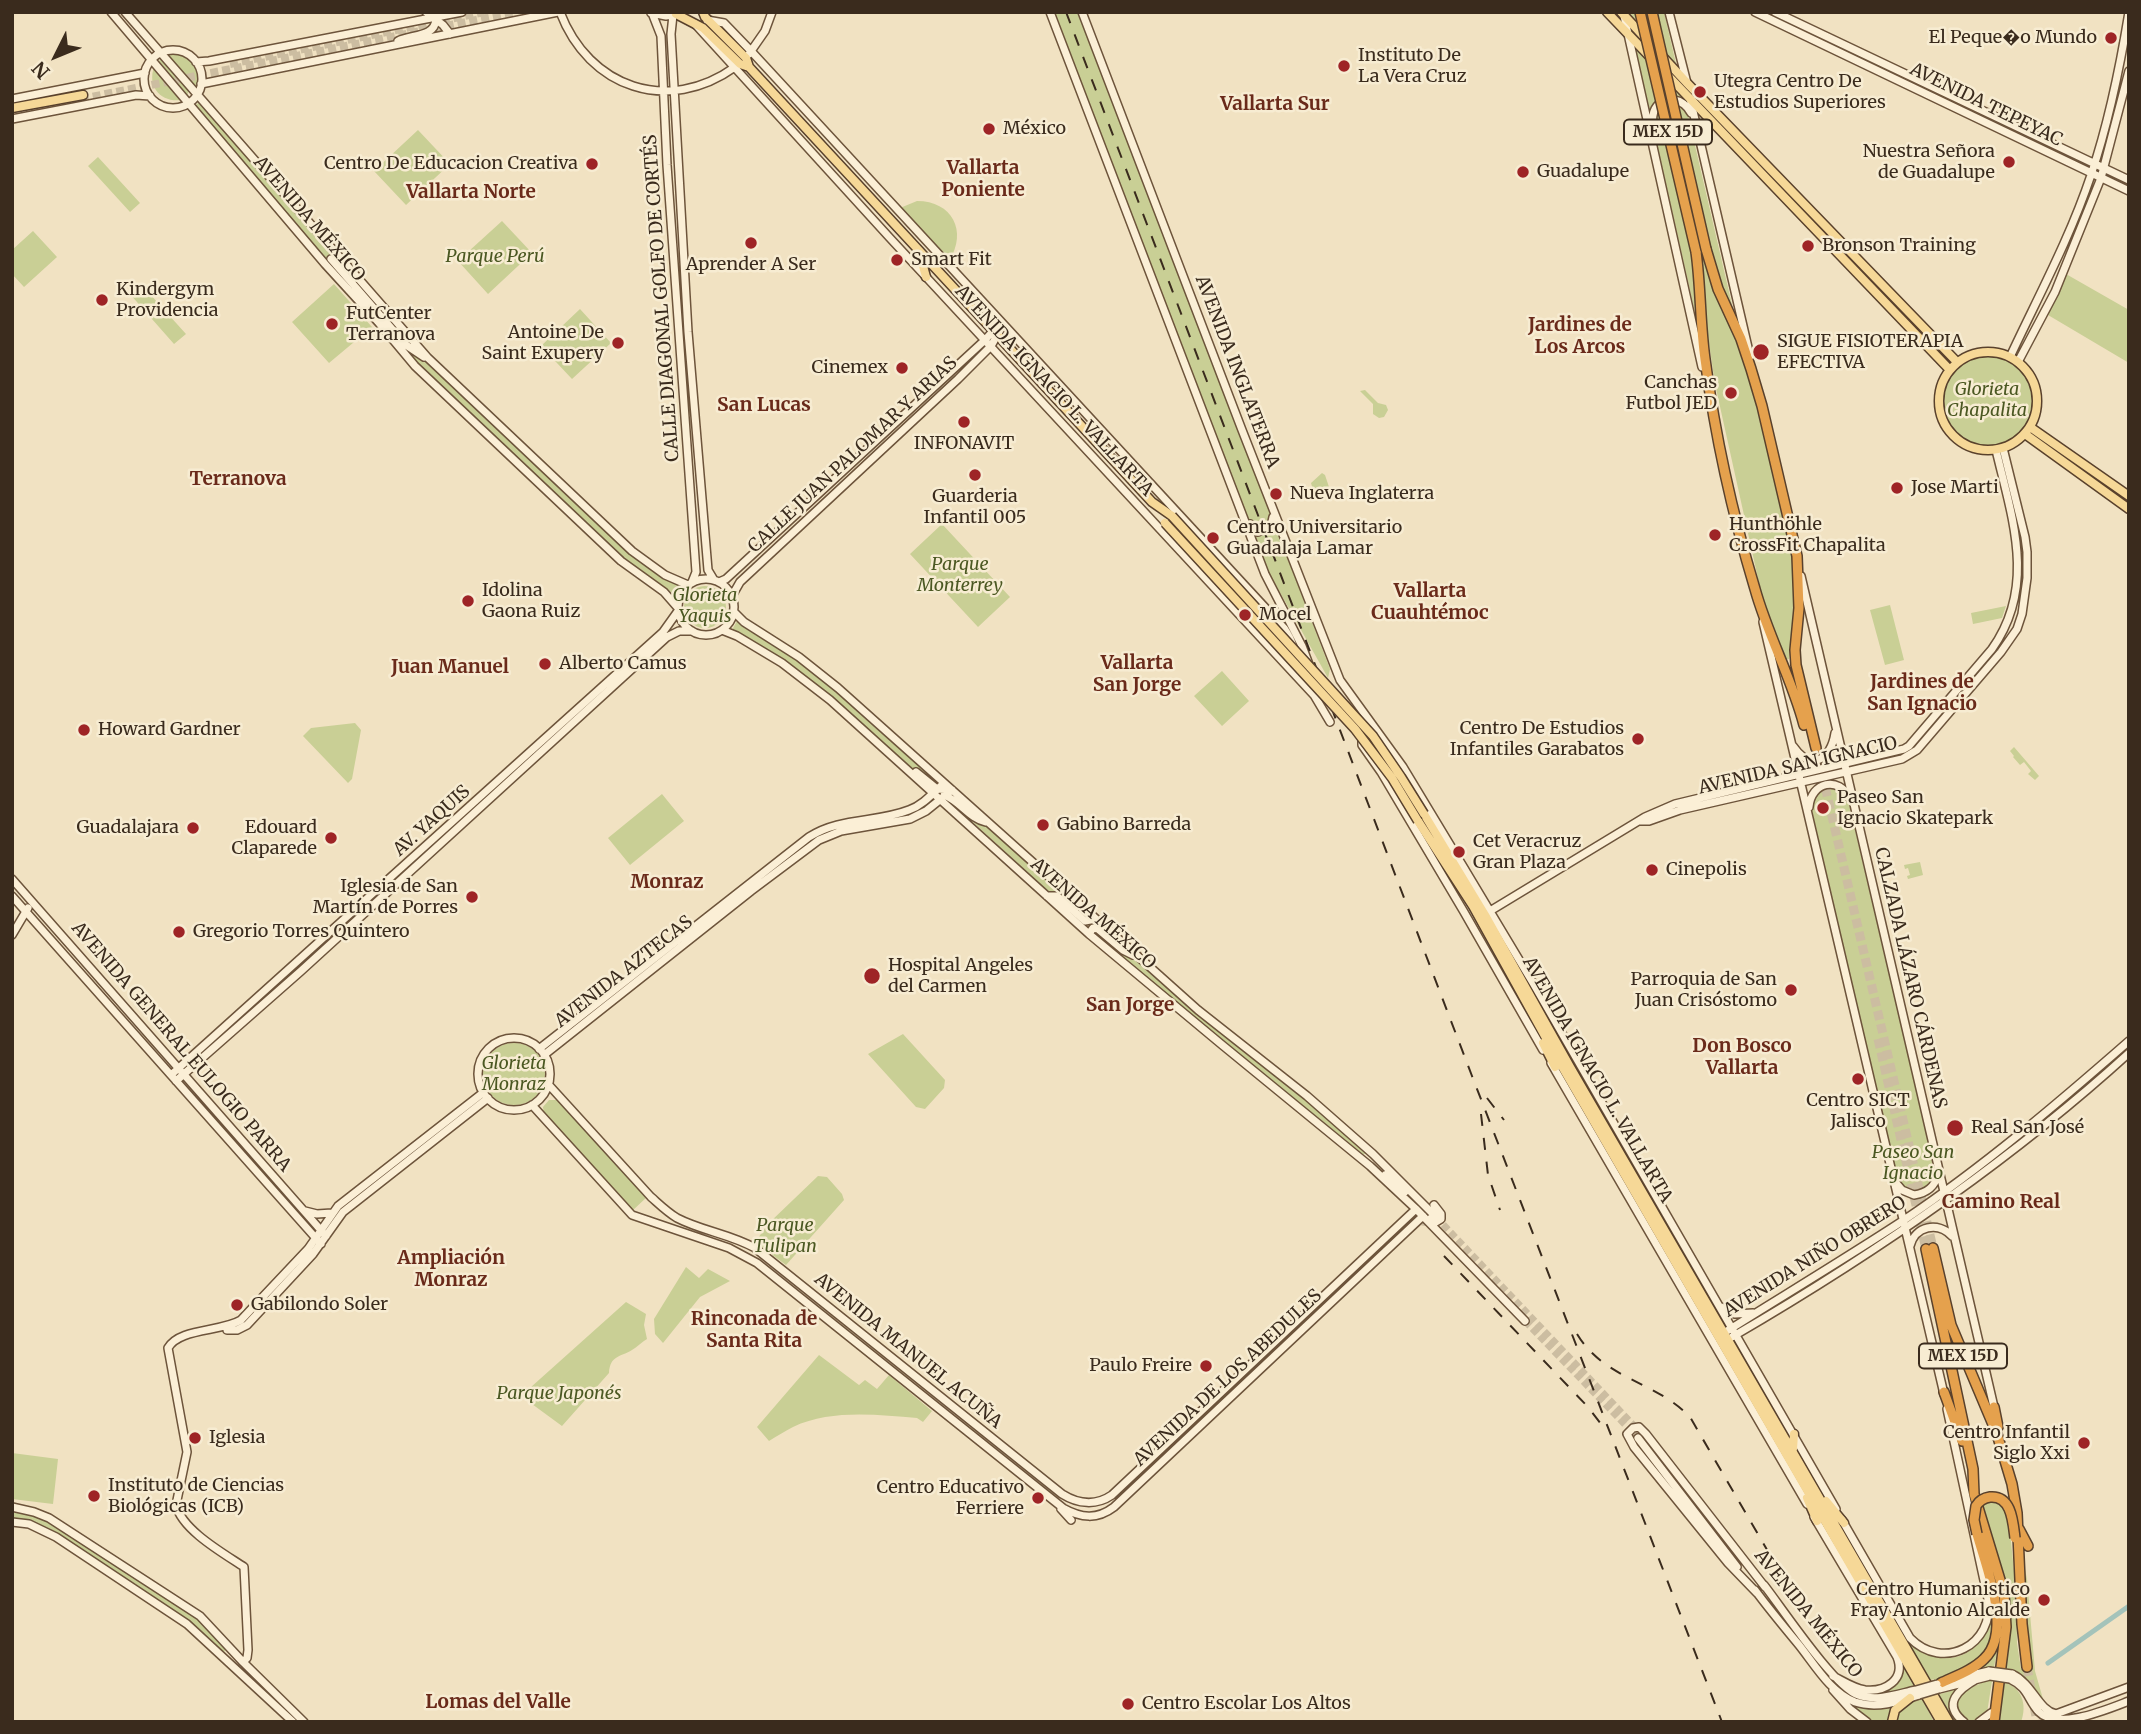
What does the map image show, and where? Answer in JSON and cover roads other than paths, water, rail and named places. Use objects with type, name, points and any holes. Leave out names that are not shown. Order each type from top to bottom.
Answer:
[{"type":"highway","name":"CALZADA LÁZARO CÁRDENAS","points":[[1640,12],[1696,252],[1702,336],[1713,416],[1754,589],[1795,694],[1813,749],[1796,665],[1799,608],[1797,556],[1762,406],[1741,339],[1718,289],[1706,249],[1652,12]]},
{"type":"highway","name":"MEX 15D","points":[[1991,1719],[1998,1691],[2006,1627],[2004,1593],[1974,1494],[1973,1469],[1930,1249],[1951,1325],[2006,1460],[2017,1513],[2027,1667]]},
{"type":"highway","points":[[1944,1392],[1973,1469]]},
{"type":"highway","points":[[1994,1407],[2006,1460]]},
{"type":"highway","points":[[1939,1685],[1975,1667],[1986,1658],[1996,1639],[1998,1625],[1992,1587],[1974,1520],[1976,1506],[1983,1499],[1999,1498],[2009,1509],[2019,1562]]},
{"type":"highway","points":[[2018,1526],[2028,1546]]},
{"type":"highway","points":[[1977,1534],[1983,1575]]},
{"type":"highway","points":[[1986,1588],[1998,1625]]},
{"type":"main road","points":[[1607,12],[1950,370]]},
{"type":"main road","points":[[1623,13],[1687,83],[1957,362]]},
{"type":"main road","name":"AVENIDA IGNACIO L. VALLARTA","points":[[677,14],[703,28],[743,60]]},
{"type":"main road","name":"AVENIDA IGNACIO L. VALLARTA","points":[[705,16],[994,334],[1152,502],[1165,523],[1355,729],[1421,818],[1487,913],[1570,1067],[1938,1722]]},
{"type":"main road","points":[[12,110],[82,97]]},
{"type":"main road","points":[[919,252],[926,277]]},
{"type":"main road","points":[[1992,352],[2014,359],[2029,373],[2035,388],[2037,408],[2028,431],[2019,440],[2000,449],[1981,450],[1967,446],[1946,428],[1938,400],[1942,383],[1957,362],[1974,354],[1992,352]]},
{"type":"main road","points":[[2028,431],[2129,496]]},
{"type":"main road","points":[[2028,431],[2129,509]]},
{"type":"main road","name":"AVENIDA IGNACIO L. VALLARTA","points":[[1152,502],[1172,516],[1373,736],[1401,776],[1421,818],[1592,1118],[1793,1449],[1949,1722]]},
{"type":"main road","points":[[1472,906],[1473,918],[1501,969]]},
{"type":"main road","points":[[1487,913],[1506,939]]},
{"type":"main road","points":[[1522,1003],[1555,1067]]},
{"type":"main road","points":[[1575,1102],[1592,1118]]},
{"type":"main road","points":[[1793,1449],[1794,1434]]},
{"type":"main road","points":[[1795,1469],[1817,1521]]},
{"type":"main road","points":[[1811,1481],[1844,1523]]},
{"type":"main road","points":[[1892,1722],[1895,1710],[1915,1694]]},
{"type":"street","name":"AVENIDA MÉXICO","points":[[111,12],[415,366],[615,555],[670,597],[678,609]]},
{"type":"street","name":"AVENIDA MÉXICO","points":[[125,12],[428,358],[632,551],[665,575],[684,585],[690,584]]},
{"type":"street","points":[[196,62],[462,12]]},
{"type":"street","points":[[201,84],[559,12],[572,39],[596,66],[629,85],[674,91],[703,85],[719,78],[743,60],[765,31],[772,12]]},
{"type":"street","points":[[1050,12],[1243,515],[1258,532],[1269,528],[1273,523],[1273,509]]},
{"type":"street","name":"AVENIDA INGLATERRA","points":[[1082,12],[1340,680],[1380,733]]},
{"type":"street","name":"CALZADA LÁZARO CÁRDENAS","points":[[1669,12],[1762,406]]},
{"type":"street","name":"AVENIDA TEPEYAC","points":[[1755,12],[2129,191]]},
{"type":"street","name":"AVENIDA TEPEYAC","points":[[1775,12],[2129,180]]},
{"type":"street","points":[[2014,359],[2073,224],[2092,173],[2118,77],[2129,12]]},
{"type":"street","points":[[651,13],[677,14]]},
{"type":"street","name":"CALLE DIAGONAL GOLFO DE CORTÉS","points":[[651,13],[661,36],[696,572],[690,584]]},
{"type":"street","name":"CALZADA LÁZARO CÁRDENAS","points":[[1623,13],[1713,416]]},
{"type":"street","name":"CALLE DIAGONAL GOLFO DE CORTÉS","points":[[677,14],[671,34],[688,332],[708,570],[717,581]]},
{"type":"street","points":[[433,16],[450,34]]},
{"type":"street","points":[[391,45],[404,38],[431,32],[435,28],[433,16]]},
{"type":"street","points":[[178,51],[187,54],[196,62],[201,73],[201,84],[189,103],[168,107],[159,104],[150,96],[145,85],[145,73],[152,59],[160,53],[178,51]]},
{"type":"street","name":"AVENIDA IGNACIO L. VALLARTA","points":[[743,60],[926,277],[1317,698],[1331,726],[1307,658],[1274,593],[1243,515]]},
{"type":"street","name":"AVENIDA IGNACIO L. VALLARTA","points":[[743,60],[1002,323],[1284,628],[1290,636],[1295,652],[1291,670]]},
{"type":"street","points":[[2014,359],[2055,292],[2101,178],[2129,71]]},
{"type":"street","points":[[12,99],[145,73]]},
{"type":"street","points":[[12,119],[135,95],[150,96]]},
{"type":"street","points":[[1653,149],[1653,115],[1657,106],[1669,99],[1687,105],[1701,143]]},
{"type":"street","points":[[331,259],[406,345],[428,358]]},
{"type":"street","points":[[994,334],[1002,323]]},
{"type":"street","name":"CALLE JUAN PALOMAR Y ARIAS","points":[[717,581],[746,560],[994,334]]},
{"type":"street","name":"CALLE JUAN PALOMAR Y ARIAS","points":[[732,596],[740,582],[991,346],[994,334]]},
{"type":"street","name":"AVENIDA SAN IGNACIO","points":[[1640,821],[1649,821],[1680,810],[1801,782],[1909,746],[1959,690],[2001,637],[2008,622],[2019,572],[2000,449]]},
{"type":"street","name":"CALZADA LÁZARO CÁRDENAS","points":[[1797,556],[1994,1407]]},
{"type":"street","points":[[705,579],[717,581],[732,596],[734,612],[729,623],[722,630],[708,635],[692,631],[684,625],[678,609],[681,595],[690,584],[705,579]]},
{"type":"street","name":"CALZADA LÁZARO CÁRDENAS","points":[[1754,589],[1944,1392],[1990,1611],[1981,1635],[1973,1643],[1956,1652],[1945,1654],[1926,1650],[1910,1638]]},
{"type":"street","name":"AV. YAQUIS","points":[[181,1071],[201,1049],[653,641],[668,626],[678,609]]},
{"type":"street","name":"AVENIDA MÉXICO","points":[[734,612],[744,622],[822,675],[1089,934],[1370,1166],[1416,1209],[1525,1321]]},
{"type":"street","name":"AVENIDA MÉXICO","points":[[722,630],[737,636],[809,682],[882,747],[946,795],[989,822],[1198,1010],[1307,1096],[1395,1174],[1436,1217]]},
{"type":"street","name":"AV. YAQUIS","points":[[181,1071],[404,876],[667,637],[679,631],[692,631]]},
{"type":"street","points":[[1791,742],[1803,757],[1816,760],[1829,753],[1834,745],[1836,728]]},
{"type":"street","name":"AVENIDA IGNACIO L. VALLARTA","points":[[1487,913],[1403,766],[1380,733],[1373,730],[1364,734],[1362,745],[1381,772],[1575,1102],[1724,1338],[1794,1434],[1910,1638]]},
{"type":"street","name":"AVENIDA SAN IGNACIO","points":[[1487,913],[1652,813],[1695,798],[1798,773],[1845,767]]},
{"type":"street","points":[[1808,815],[1809,801],[1817,788],[1838,785],[1849,796],[1860,829]]},
{"type":"street","name":"AVENIDA AZTECAS","points":[[542,1052],[746,885],[816,833],[835,824],[911,810],[938,788]]},
{"type":"street","name":"AVENIDA AZTECAS","points":[[542,1052],[820,839],[841,831],[903,821],[921,814],[946,795]]},
{"type":"street","name":"AVENIDA GENERAL EULOGIO PARRA","points":[[12,879],[323,1233]]},
{"type":"street","points":[[13,900],[21,889]]},
{"type":"street","points":[[1048,896],[1057,896],[1086,921],[1096,919]]},
{"type":"street","name":"AVENIDA GENERAL EULOGIO PARRA","points":[[13,900],[26,911],[318,1241]]},
{"type":"street","points":[[12,935],[32,901]]},
{"type":"street","points":[[1089,934],[1093,928],[1098,929],[1123,950],[1140,958]]},
{"type":"street","name":"AVENIDA IGNACIO L. VALLARTA","points":[[1506,939],[1718,1305],[1724,1338],[1817,1521],[1899,1663],[1895,1680],[1888,1687],[1880,1689],[1861,1689],[1830,1678]]},
{"type":"street","points":[[517,1038],[529,1041],[542,1052],[550,1072],[548,1084],[532,1105],[512,1109],[499,1106],[486,1095],[479,1081],[479,1068],[483,1056],[491,1046],[505,1039],[517,1038]]},
{"type":"street","name":"AVENIDA NIÑO OBRERO","points":[[1724,1338],[1757,1312],[1943,1192],[2073,1091],[2129,1041]]},
{"type":"street","name":"AVENIDA NIÑO OBRERO","points":[[1724,1338],[1804,1295],[1945,1202],[2080,1097],[2129,1053]]},
{"type":"street","points":[[174,1078],[181,1071]]},
{"type":"street","name":"AVENIDA MANUEL ACUÑA","points":[[548,1084],[651,1197],[670,1213],[688,1223],[733,1237],[755,1248],[1062,1494],[1079,1502],[1094,1502]]},
{"type":"street","points":[[231,1663],[243,1662],[247,1658],[244,1567],[217,1550],[182,1520],[176,1505],[187,1452],[167,1348],[177,1338],[220,1329],[241,1320],[278,1288],[318,1241],[338,1206],[486,1095]]},
{"type":"street","points":[[323,1233],[343,1212],[486,1095]]},
{"type":"street","name":"AVENIDA MANUEL ACUÑA","points":[[532,1105],[632,1215],[729,1248],[757,1263],[1043,1492]]},
{"type":"street","points":[[241,1154],[248,1147]]},
{"type":"street","points":[[1370,1166],[1396,1183],[1432,1220],[1438,1222],[1442,1216],[1434,1205]]},
{"type":"street","points":[[1894,1179],[1902,1190],[1914,1195],[1930,1189],[1936,1182],[1938,1171]]},
{"type":"street","name":"AVENIDA DE LOS ABEDULES","points":[[1043,1492],[1063,1508],[1079,1516],[1097,1516],[1108,1511],[1403,1228],[1416,1209]]},
{"type":"street","points":[[305,1212],[332,1213]]},
{"type":"street","name":"AVENIDA DE LOS ABEDULES","points":[[1094,1502],[1105,1500],[1112,1495],[1300,1317],[1316,1307],[1403,1228],[1423,1216]]},
{"type":"street","points":[[1910,1248],[1914,1236],[1929,1227],[1942,1228],[1954,1240]]},
{"type":"street","points":[[1718,1305],[1735,1314],[1757,1312]]},
{"type":"street","points":[[1757,1593],[1728,1563],[1634,1447],[1628,1438],[1629,1430],[1639,1427],[1646,1434],[1765,1587]]},
{"type":"street","name":"AVENIDA MÉXICO","points":[[1830,1678],[1765,1587],[1641,1437],[1757,1593],[1830,1678],[1849,1692],[1872,1698],[1885,1698],[1915,1694],[1939,1685],[1989,1673],[2011,1677]]},
{"type":"street","points":[[1043,1492],[1071,1520]]},
{"type":"street","points":[[12,1507],[49,1518],[200,1616],[304,1722]]},
{"type":"street","points":[[12,1522],[29,1524],[43,1530],[187,1624],[293,1722]]},
{"type":"street","points":[[93,1561],[100,1551]]},
{"type":"street","name":"AVENIDA MÉXICO","points":[[1939,1685],[1977,1679],[1989,1673]]},
{"type":"street","points":[[2011,1677],[2028,1685],[2043,1707],[2056,1714],[2129,1687]]},
{"type":"street","points":[[2011,1677],[2025,1690],[2039,1713],[2050,1719],[2099,1713],[2129,1701]]},
{"type":"street","points":[[1830,1678],[1837,1696],[1867,1722]]},
{"type":"street","points":[[1964,1722],[1954,1710],[1954,1697],[1958,1691],[1977,1679]]},
{"type":"street","points":[[1979,1722],[1991,1719]]},
{"type":"waterway","points":[[2048,1663],[2129,1606]]},
{"type":"tunnel","points":[[230,64],[484,12]]},
{"type":"tunnel","points":[[81,99],[516,12]]},
{"type":"tunnel","points":[[1816,748],[1933,1248]]},
{"type":"tunnel","points":[[1501,969],[1522,1003]]},
{"type":"tunnel","points":[[1878,1039],[1926,1249]]},
{"type":"tunnel","points":[[1436,1217],[1637,1429]]},
{"type":"tunnel","points":[[1402,1229],[1421,1222],[1431,1223]]},
{"type":"tunnel","points":[[1525,1321],[1638,1438]]},
{"type":"tunnel","points":[[2027,1667],[2037,1722]]},
{"type":"railway","points":[[1066,12],[1722,1722]]},
{"type":"railway","points":[[1487,1098],[1504,1120]]},
{"type":"railway","points":[[1481,1114],[1488,1175],[1500,1210]]},
{"type":"railway","points":[[1444,1256],[1588,1407],[1601,1424]]},
{"type":"railway","points":[[1577,1334],[1601,1361],[1661,1395],[1690,1417],[1802,1610]]},
{"type":"place","name":"El Peque�o Mundo","points":[[2111,38]]},
{"type":"place","name":"Instituto De La Vera Cruz","points":[[1344,66]]},
{"type":"place","name":"Utegra Centro De Estudios Superiores","points":[[1700,92]]},
{"type":"place","name":"México","points":[[989,129]]},
{"type":"place","name":"Nuestra Señora de Guadalupe","points":[[2009,162]]},
{"type":"place","name":"Centro De Educacion Creativa","points":[[592,164]]},
{"type":"place","name":"Guadalupe","points":[[1523,172]]},
{"type":"place","name":"Aprender A Ser","points":[[751,243]]},
{"type":"place","name":"Bronson Training","points":[[1808,246]]},
{"type":"place","name":"Smart Fit","points":[[897,260]]},
{"type":"place","name":"Kindergym Providencia","points":[[102,300]]},
{"type":"place","name":"FutCenter Terranova","points":[[332,324]]},
{"type":"place","name":"Antoine De Saint Exupery","points":[[618,343]]},
{"type":"place","name":"SIGUE FISIOTERAPIA EFECTIVA","points":[[1761,352]]},
{"type":"place","name":"Cinemex","points":[[902,368]]},
{"type":"place","name":"Canchas Futbol JED","points":[[1731,393]]},
{"type":"place","name":"INFONAVIT","points":[[964,422]]},
{"type":"place","name":"Guarderia Infantil 005","points":[[975,475]]},
{"type":"place","name":"Jose Marti","points":[[1897,488]]},
{"type":"place","name":"Nueva Inglaterra","points":[[1276,494]]},
{"type":"place","name":"Hunthöhle CrossFit Chapalita","points":[[1715,535]]},
{"type":"place","name":"Centro Universitario Guadalaja Lamar","points":[[1213,538]]},
{"type":"place","name":"Idolina Gaona Ruiz","points":[[468,601]]},
{"type":"place","name":"Mocel","points":[[1245,615]]},
{"type":"place","name":"Alberto Camus","points":[[545,664]]},
{"type":"place","name":"Howard Gardner","points":[[84,730]]},
{"type":"place","name":"Centro De Estudios Infantiles Garabatos","points":[[1638,739]]},
{"type":"place","name":"Paseo San Ignacio Skatepark","points":[[1823,808]]},
{"type":"place","name":"Gabino Barreda","points":[[1043,825]]},
{"type":"place","name":"Guadalajara","points":[[193,828]]},
{"type":"place","name":"Edouard Claparede","points":[[331,838]]},
{"type":"place","name":"Cet Veracruz Gran Plaza","points":[[1459,852]]},
{"type":"place","name":"Cinepolis","points":[[1652,870]]},
{"type":"place","name":"Iglesia de San Martín de Porres","points":[[472,897]]},
{"type":"place","name":"Gregorio Torres Quintero","points":[[179,932]]},
{"type":"place","name":"Hospital Angeles del Carmen","points":[[872,976]]},
{"type":"place","name":"Parroquia de San Juan Crisóstomo","points":[[1791,990]]},
{"type":"place","name":"Centro SICT Jalisco","points":[[1858,1079]]},
{"type":"place","name":"Real San José","points":[[1955,1128]]},
{"type":"place","name":"Gabilondo Soler","points":[[237,1305]]},
{"type":"place","name":"Paulo Freire","points":[[1206,1366]]},
{"type":"place","name":"Iglesia","points":[[195,1438]]},
{"type":"place","name":"Centro Infantil Siglo Xxi","points":[[2084,1443]]},
{"type":"place","name":"Instituto de Ciencias Biológicas (ICB)","points":[[94,1496]]},
{"type":"place","name":"Centro Educativo Ferriere","points":[[1038,1498]]},
{"type":"place","name":"Centro Humanistico Fray Antonio Alcalde","points":[[2044,1600]]},
{"type":"place","name":"Centro Escolar Los Altos","points":[[1128,1704]]},
{"type":"district","name":"Vallarta Sur","points":[[1275,105]]},
{"type":"district","name":"Vallarta Poniente","points":[[983,180]]},
{"type":"district","name":"Vallarta Norte","points":[[471,193]]},
{"type":"district","name":"Jardines de Los Arcos","points":[[1580,337]]},
{"type":"district","name":"San Lucas","points":[[764,406]]},
{"type":"district","name":"Terranova","points":[[238,480]]},
{"type":"district","name":"Vallarta Cuauhtémoc","points":[[1430,603]]},
{"type":"district","name":"Juan Manuel","points":[[450,668]]},
{"type":"district","name":"Vallarta San Jorge","points":[[1137,675]]},
{"type":"district","name":"Jardines de San Ignacio","points":[[1922,694]]},
{"type":"district","name":"Monraz","points":[[667,883]]},
{"type":"district","name":"San Jorge","points":[[1130,1006]]},
{"type":"district","name":"Don Bosco Vallarta","points":[[1742,1058]]},
{"type":"district","name":"Camino Real","points":[[2001,1203]]},
{"type":"district","name":"Ampliación Monraz","points":[[451,1270]]},
{"type":"district","name":"Rinconada de Santa Rita","points":[[754,1331]]},
{"type":"district","name":"Lomas del Valle","points":[[498,1703]]},
{"type":"park label","name":"Parque Perú","points":[[495,257]]},
{"type":"park label","name":"Glorieta Chapalita","points":[[1987,400]]},
{"type":"park label","name":"Parque Monterrey","points":[[960,575]]},
{"type":"park label","name":"Glorieta Yaquis","points":[[705,606]]},
{"type":"park label","name":"Glorieta Monraz","points":[[514,1074]]},
{"type":"park label","name":"Paseo San Ignacio","points":[[1913,1163]]},
{"type":"park label","name":"Parque Tulipan","points":[[785,1236]]},
{"type":"park label","name":"Parque Japonés","points":[[559,1394]]}]
